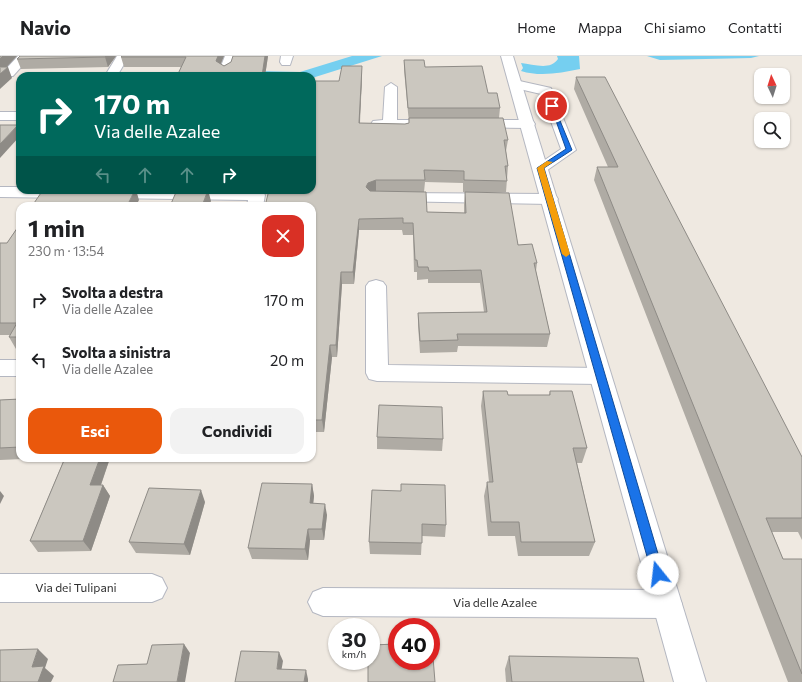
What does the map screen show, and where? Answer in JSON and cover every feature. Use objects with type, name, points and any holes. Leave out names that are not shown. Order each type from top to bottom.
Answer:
[{"type":"street","points":[[9,73],[25,56]]},
{"type":"street","points":[[113,72],[123,56]]},
{"type":"street","points":[[225,71],[231,56]]},
{"type":"street","points":[[507,56],[541,168],[600,376],[690,682]]},
{"type":"street","points":[[515,84],[546,91],[569,150],[541,168]]},
{"type":"street","points":[[391,87],[384,124],[528,124]]},
{"type":"street","points":[[0,116],[16,116]]},
{"type":"street","points":[[2,195],[16,180]]},
{"type":"street","points":[[2,195],[46,194]]},
{"type":"street","points":[[173,194],[257,195],[256,202]]},
{"type":"street","points":[[384,198],[550,199]]},
{"type":"street","points":[[376,286],[377,373],[600,376]]},
{"type":"street","points":[[0,368],[16,368]]},
{"type":"street","name":"Via dei Tulipani","points":[[0,588],[152,588]]},
{"type":"street","name":"Via delle Azalee","points":[[323,602],[667,604]]},
{"type":"water","points":[[352,56],[382,56],[316,77],[316,72],[300,72]]},
{"type":"water","points":[[557,56],[579,56],[580,69],[543,74],[521,71],[523,68],[521,63],[546,66],[555,63],[558,59]]},
{"type":"water","points":[[647,56],[759,56],[751,58],[660,60]]},
{"type":"water","points":[[260,71],[300,72],[249,72]]},
{"type":"building","points":[[20,56],[106,56],[17,59]]},
{"type":"building","points":[[218,56],[216,61],[224,66],[231,62],[233,56],[265,56],[263,72],[179,72],[186,57],[121,57]]},
{"type":"building","points":[[404,60],[424,60],[425,67],[482,66],[488,93],[497,93],[500,108],[408,108]]},
{"type":"building","points":[[0,66],[1,67],[8,67],[0,74]]},
{"type":"building","points":[[342,66],[362,66],[359,123],[405,124],[409,123],[409,118],[503,118],[508,140],[504,140],[508,166],[505,166],[507,181],[464,180],[464,171],[424,170],[425,180],[376,180],[368,183],[366,187],[370,191],[426,192],[427,212],[466,213],[465,192],[509,193],[518,245],[532,244],[537,263],[534,263],[550,334],[457,334],[458,340],[420,341],[418,313],[487,312],[481,270],[429,271],[428,267],[418,267],[417,260],[415,260],[413,223],[403,223],[403,218],[359,219],[353,272],[341,272],[336,345],[330,345],[322,420],[316,420],[316,202],[266,202],[268,194],[316,194],[316,81],[339,81]]},
{"type":"building","points":[[576,77],[605,77],[802,457],[802,518],[766,518],[783,559],[802,559],[802,674],[597,167],[618,167]]},
{"type":"building","points":[[0,125],[16,125],[16,127],[0,144]]},
{"type":"building","points":[[40,194],[133,194],[129,202],[35,202]]},
{"type":"building","points":[[175,194],[206,194],[204,202],[172,202]]},
{"type":"building","points":[[16,230],[16,323],[0,323],[0,243],[7,243]]},
{"type":"building","points":[[16,325],[16,337],[9,337]]},
{"type":"building","points":[[483,391],[507,391],[508,395],[550,395],[550,391],[572,391],[587,448],[573,448],[595,542],[521,542],[519,522],[491,522],[487,482],[493,482]]},
{"type":"building","points":[[16,399],[16,447],[0,448],[0,400]]},
{"type":"building","points":[[379,405],[442,407],[443,439],[377,437]]},
{"type":"building","points":[[63,462],[99,462],[90,485],[103,485],[83,541],[30,541]]},
{"type":"building","points":[[262,483],[312,484],[310,503],[325,504],[322,529],[308,529],[305,549],[248,548]]},
{"type":"building","points":[[401,484],[445,485],[446,525],[422,524],[422,543],[369,542],[372,490],[401,491]]},
{"type":"building","points":[[149,488],[201,490],[184,544],[129,542]]},
{"type":"building","points":[[184,644],[177,682],[113,682],[118,665],[147,664],[152,645]]},
{"type":"building","points":[[388,644],[388,670],[434,670],[435,682],[368,682],[368,670],[380,670],[380,645]]},
{"type":"building","points":[[38,649],[32,667],[44,666],[38,682],[0,682],[0,650]]},
{"type":"building","points":[[241,651],[279,652],[277,669],[306,670],[304,682],[235,682]]},
{"type":"building","points":[[509,656],[638,658],[644,682],[512,682]]},
{"type":"slow traffic","points":[[549,162],[541,168],[566,254]]},
{"type":"route","points":[[552,106],[569,150],[541,168],[658,574]]}]
